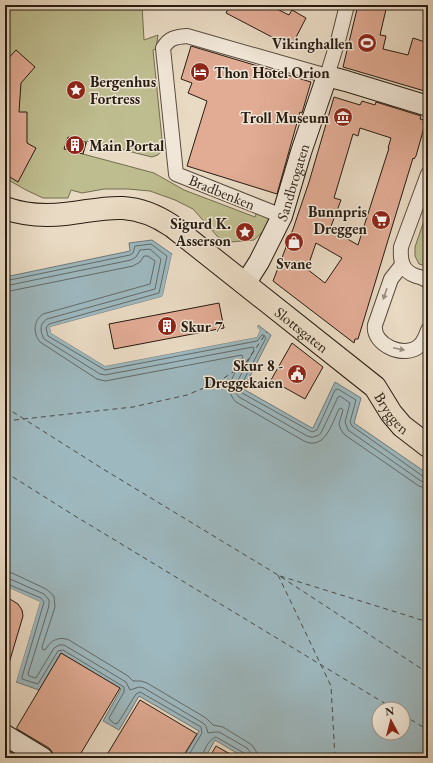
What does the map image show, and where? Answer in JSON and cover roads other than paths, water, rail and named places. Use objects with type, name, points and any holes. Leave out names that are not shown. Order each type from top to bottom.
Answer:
[{"type":"main road","points":[[5,208],[26,213],[44,215],[64,214],[105,208],[139,210],[158,217],[172,226],[245,284]]},
{"type":"main road","name":"Slottsgaten","points":[[245,284],[360,375]]},
{"type":"main road","name":"Bryggen","points":[[360,375],[375,387],[391,414],[402,426],[428,446]]},
{"type":"street","name":"Sandbrogaten","points":[[245,284],[259,262],[282,216],[301,152],[327,76],[347,5]]},
{"type":"street","name":"Bradbenken","points":[[282,216],[176,174],[163,48],[168,41],[174,38],[187,36],[327,76]]},
{"type":"street","points":[[327,76],[428,106]]},
{"type":"street","points":[[428,174],[401,248],[402,265],[408,272],[428,281]]},
{"type":"street","points":[[402,265],[391,279],[375,325],[374,330],[376,336],[383,344],[394,349],[411,351],[418,347],[428,330]]},
{"type":"street","points":[[5,735],[43,758]]},
{"type":"water","points":[[152,240],[172,254],[163,295],[161,297],[50,327],[51,333],[105,366],[257,337],[260,330],[257,327],[258,325],[271,335],[244,388],[245,390],[313,428],[335,382],[361,398],[354,423],[428,474],[428,758],[245,758],[215,740],[205,758],[183,758],[199,731],[139,696],[119,730],[103,721],[121,689],[61,653],[39,690],[16,682],[40,602],[5,586],[5,277],[130,251],[129,243]]},
{"type":"place","name":"Vikinghallen","points":[[367,43]]},
{"type":"place","name":"Thon Hotel Orion","points":[[200,72]]},
{"type":"place","name":"Bergenhus Fortress","points":[[76,90]]},
{"type":"place","name":"Troll Museum","points":[[343,117]]},
{"type":"place","name":"Main Portal","points":[[75,145]]},
{"type":"place","name":"Bunnpris Dreggen","points":[[381,220]]},
{"type":"place","name":"Sigurd K. Asserson","points":[[245,232]]},
{"type":"place","name":"Svane","points":[[294,242]]},
{"type":"place","name":"Skur 7","points":[[167,326]]},
{"type":"place","name":"Skur 8 - Dreggekaien","points":[[297,374]]}]
